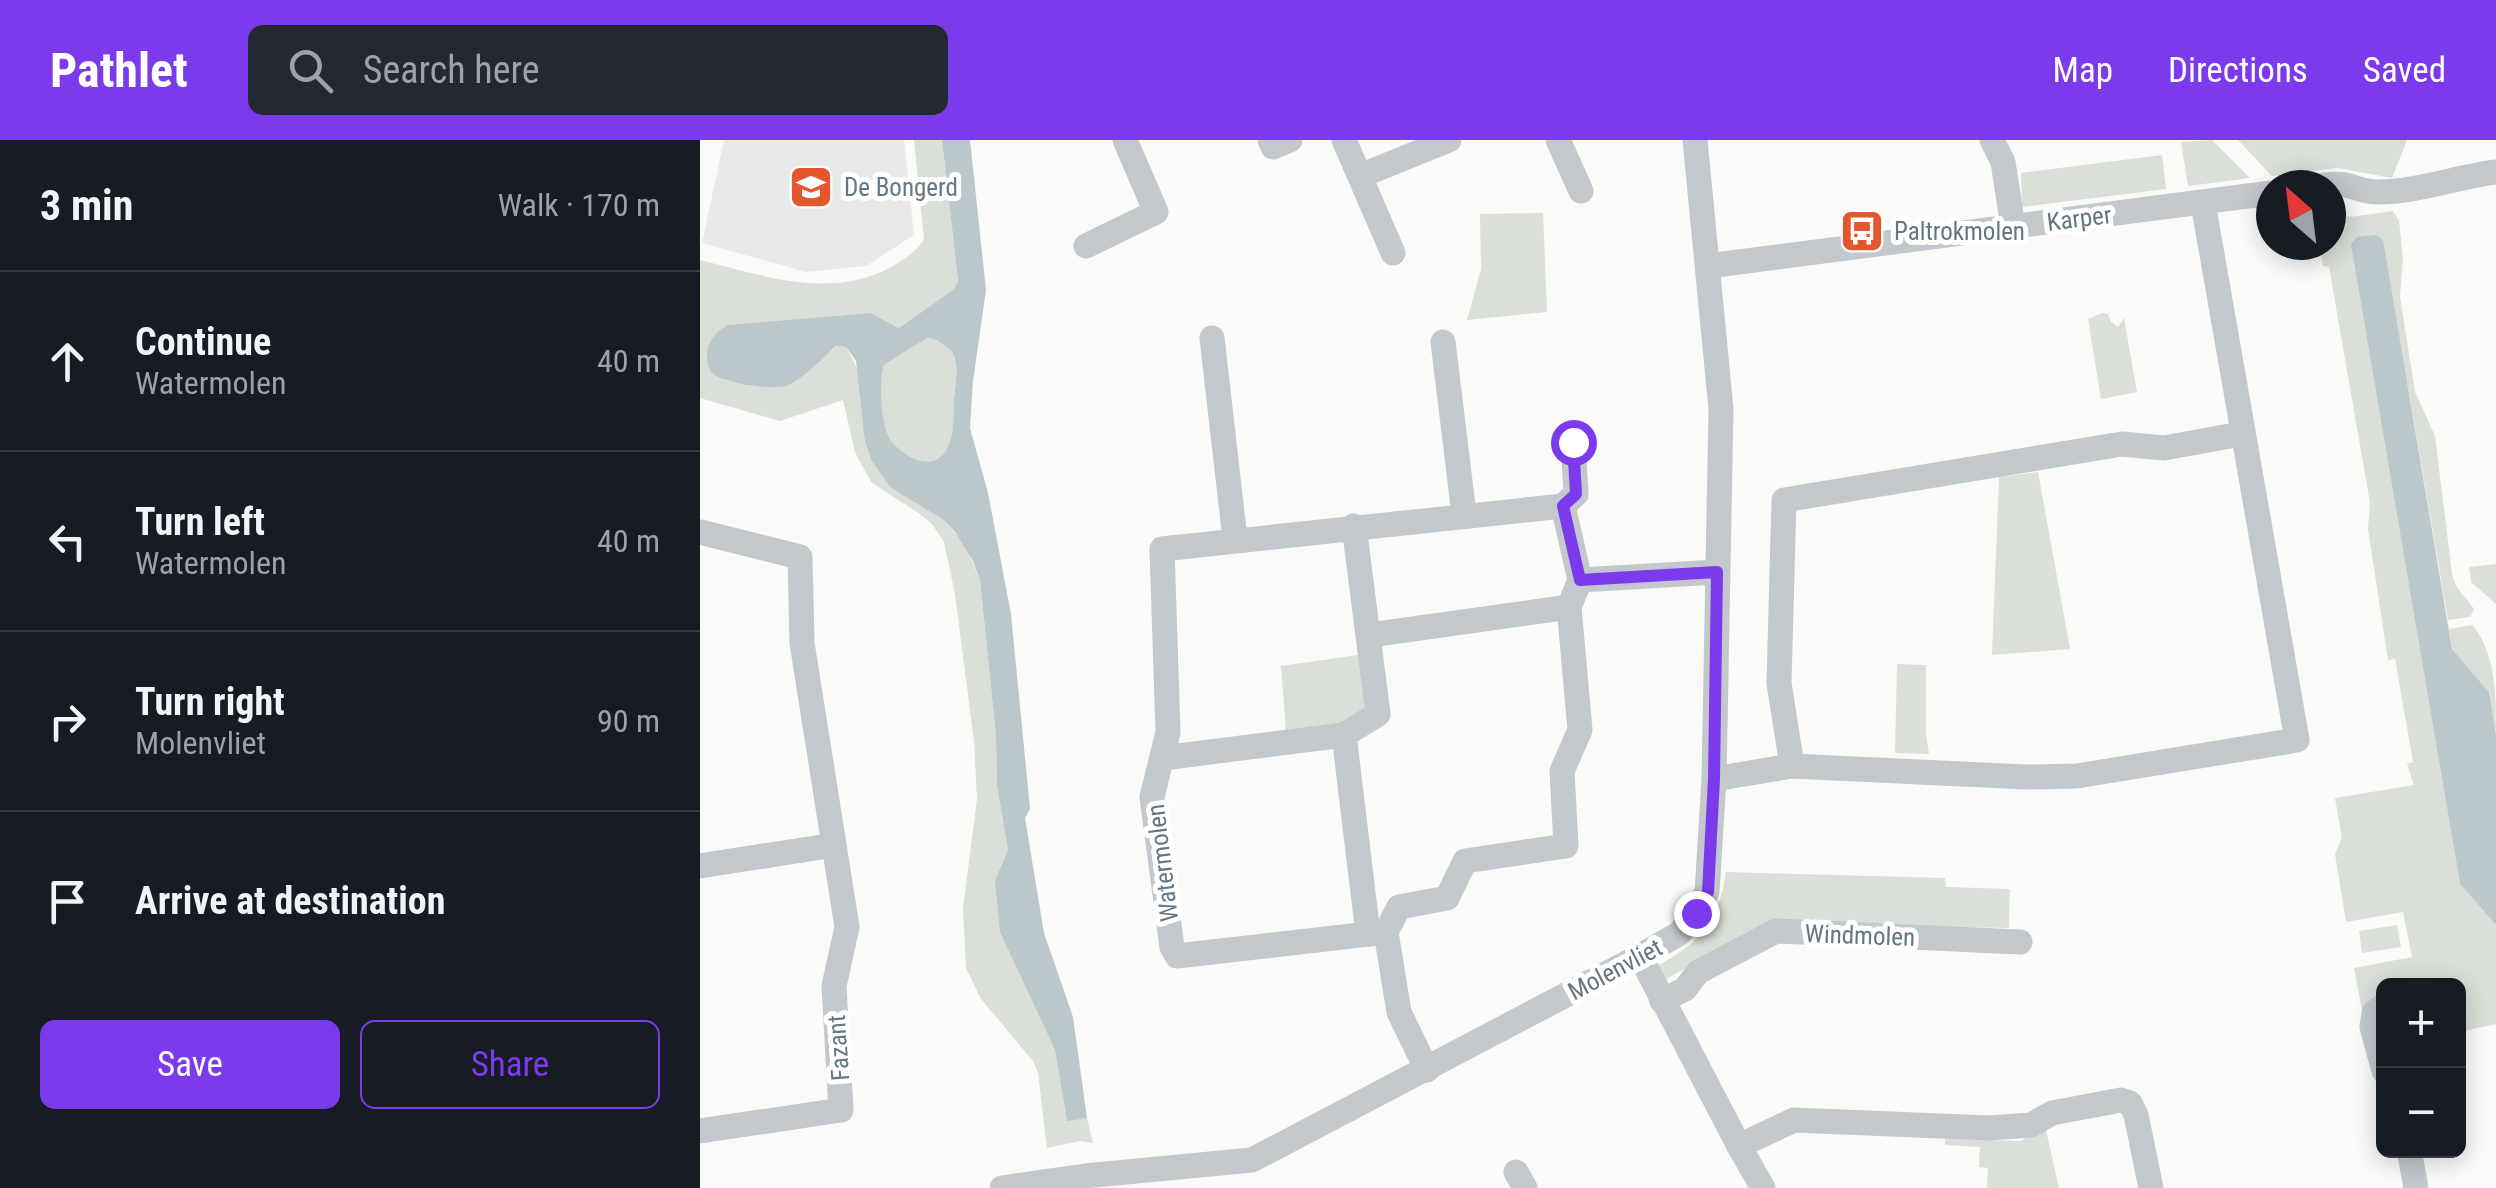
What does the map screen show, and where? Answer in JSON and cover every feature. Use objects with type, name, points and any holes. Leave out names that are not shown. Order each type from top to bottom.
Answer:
[{"type":"street","points":[[1086,246],[1156,212],[1125,140]]},
{"type":"street","points":[[1270,140],[1272,147],[1290,140]]},
{"type":"street","points":[[1344,140],[1393,253]]},
{"type":"street","points":[[1360,176],[1450,140]]},
{"type":"street","points":[[1558,140],[1581,191]]},
{"type":"street","name":"Molenvliet","points":[[1002,1188],[1085,1176],[1215,1176],[1272,1152],[1680,933],[1708,892],[1721,409],[1695,140]]},
{"type":"street","points":[[1992,140],[2003,162],[2013,227]]},
{"type":"street","points":[[2346,182],[2372,192],[2385,192],[2496,172]]},
{"type":"street","name":"Karper","points":[[1708,266],[2256,195]]},
{"type":"street","points":[[1714,779],[1792,766],[2078,776],[2297,740],[2203,203]]},
{"type":"street","points":[[1212,338],[1234,539]]},
{"type":"street","points":[[1442,342],[1464,514]]},
{"type":"street","points":[[1792,766],[1779,683],[1784,500],[2122,444],[2164,448],[2241,434]]},
{"type":"street","points":[[1377,933],[1399,908],[1447,898],[1466,861],[1566,846],[1562,771],[1580,730],[1569,607],[1580,580],[1563,506],[1576,494],[1573,442]]},
{"type":"street","name":"Watermolen","points":[[1377,933],[1177,956],[1172,947],[1152,797],[1168,732],[1162,548],[1563,506]]},
{"type":"street","points":[[1163,758],[1344,735],[1378,714],[1354,526]]},
{"type":"street","name":"Fazant","points":[[700,532],[800,558],[802,644],[847,927],[834,986],[841,1110],[700,1131]]},
{"type":"street","points":[[1580,580],[1717,572]]},
{"type":"street","points":[[1370,635],[1569,607]]},
{"type":"street","points":[[1344,735],[1377,933],[1399,1012],[1426,1070]]},
{"type":"street","points":[[700,866],[834,846]]},
{"type":"street","name":"Windmolen","points":[[1662,1001],[1685,989],[1698,972],[1776,931],[2020,942]]},
{"type":"street","points":[[1640,956],[1763,1188]]},
{"type":"street","points":[[2376,1011],[2372,1027],[2376,1042]]},
{"type":"street","points":[[1739,1146],[1794,1120],[1989,1128],[2030,1124],[2052,1114],[2120,1100],[2130,1103],[2136,1115],[2151,1188]]},
{"type":"street","points":[[2411,1158],[2416,1188]]},
{"type":"shaded area","name":"De Bongerd","points":[[724,140],[904,140],[914,235],[866,266],[806,272],[702,243]]},
{"type":"shaded area","points":[[914,140],[942,140],[958,281],[954,289],[899,328],[869,313],[723,327],[724,380],[775,386],[797,377],[837,346],[846,347],[865,383],[865,442],[891,488],[944,520],[965,545],[980,580],[996,736],[997,786],[1008,850],[995,880],[1016,966],[1055,1050],[1067,1120],[1087,1118],[1093,1143],[1080,1141],[1047,1148],[1038,1073],[1033,1061],[981,999],[966,968],[963,909],[977,799],[974,742],[955,594],[944,542],[920,514],[871,482],[855,452],[843,400],[780,421],[700,398],[700,260],[771,278],[819,283],[866,277],[894,265],[924,239]]},
{"type":"shaded area","points":[[942,140],[970,140],[986,290],[970,428],[988,493],[1011,614],[1030,809],[1025,818],[1044,933],[1073,1017],[1087,1118],[1067,1121],[1055,1050],[1000,932],[995,880],[1008,850],[997,786],[996,736],[980,580],[973,561],[944,520],[891,488],[872,461],[865,442],[856,361],[846,347],[836,346],[801,378],[781,387],[761,387],[718,377],[712,373],[707,359],[713,339],[729,325],[870,313],[899,328],[954,289],[958,281]],"holes":[[[927,338],[941,342],[956,362],[950,441],[942,455],[929,462],[905,454],[892,442],[885,426],[881,393],[884,365]]]},
{"type":"shaded area","points":[[2212,140],[2250,178],[2188,186],[2181,142]]},
{"type":"shaded area","points":[[2238,140],[2407,140],[2392,178],[2338,168],[2266,170]]},
{"type":"shaded area","points":[[2162,155],[2166,189],[2022,207],[2021,173]]},
{"type":"shaded area","points":[[2393,211],[2399,220],[2403,260],[2400,297],[2415,392],[2435,436],[2452,574],[2474,609],[2470,617],[2448,620],[2408,387],[2357,237],[2352,244],[2460,884],[2496,925],[2496,1024],[2466,1030],[2466,978],[2376,978],[2376,1001],[2362,1010],[2354,968],[2412,957],[2403,912],[2346,922],[2335,854],[2342,838],[2335,798],[2414,785],[2407,764],[2413,762],[2395,659],[2388,660],[2368,529],[2370,503],[2329,267],[2323,266],[2322,260],[2346,260],[2346,216]]},
{"type":"shaded area","points":[[1543,213],[1547,312],[1467,320],[1481,269],[1480,214]]},
{"type":"shaded area","points":[[2376,235],[2383,240],[2452,649],[2489,692],[2496,734],[2496,925],[2460,884],[2351,244],[2357,237]]},
{"type":"shaded area","points":[[2108,314],[2118,327],[2124,318],[2137,392],[2101,399],[2088,319]]},
{"type":"shaded area","points":[[927,338],[950,349],[956,368],[950,441],[942,455],[929,462],[905,454],[887,435],[881,394],[884,365]]},
{"type":"shaded area","points":[[2038,472],[2070,649],[1992,655],[1999,477]]},
{"type":"shaded area","points":[[2496,564],[2496,604],[2471,582],[2469,567]]},
{"type":"shaded area","points":[[2473,625],[2490,662],[2496,734],[2489,692],[2452,649],[2449,629]]},
{"type":"shaded area","points":[[1365,654],[1372,730],[1287,744],[1281,666]]},
{"type":"shaded area","points":[[1897,664],[1926,665],[1929,754],[1895,753]]},
{"type":"shaded area","points":[[1726,872],[1945,878],[1946,887],[2010,889],[2009,928],[1771,922],[1664,980],[1657,966],[1686,948],[1705,929],[1718,905]]},
{"type":"shaded area","points":[[2397,925],[2401,947],[2362,953],[2359,931]]},
{"type":"shaded area","points":[[2045,1126],[2059,1188],[1987,1188],[1988,1168],[1979,1167],[1980,1147],[1945,1145],[1945,1139],[2021,1141]]},
{"type":"place","name":"De Bongerd","points":[[811,187]]},
{"type":"place","name":"Paltrokmolen","points":[[1862,231]]},
{"type":"route","points":[[1573,442],[1576,494],[1563,506],[1580,580],[1717,572],[1708,892],[1696,913]]}]
